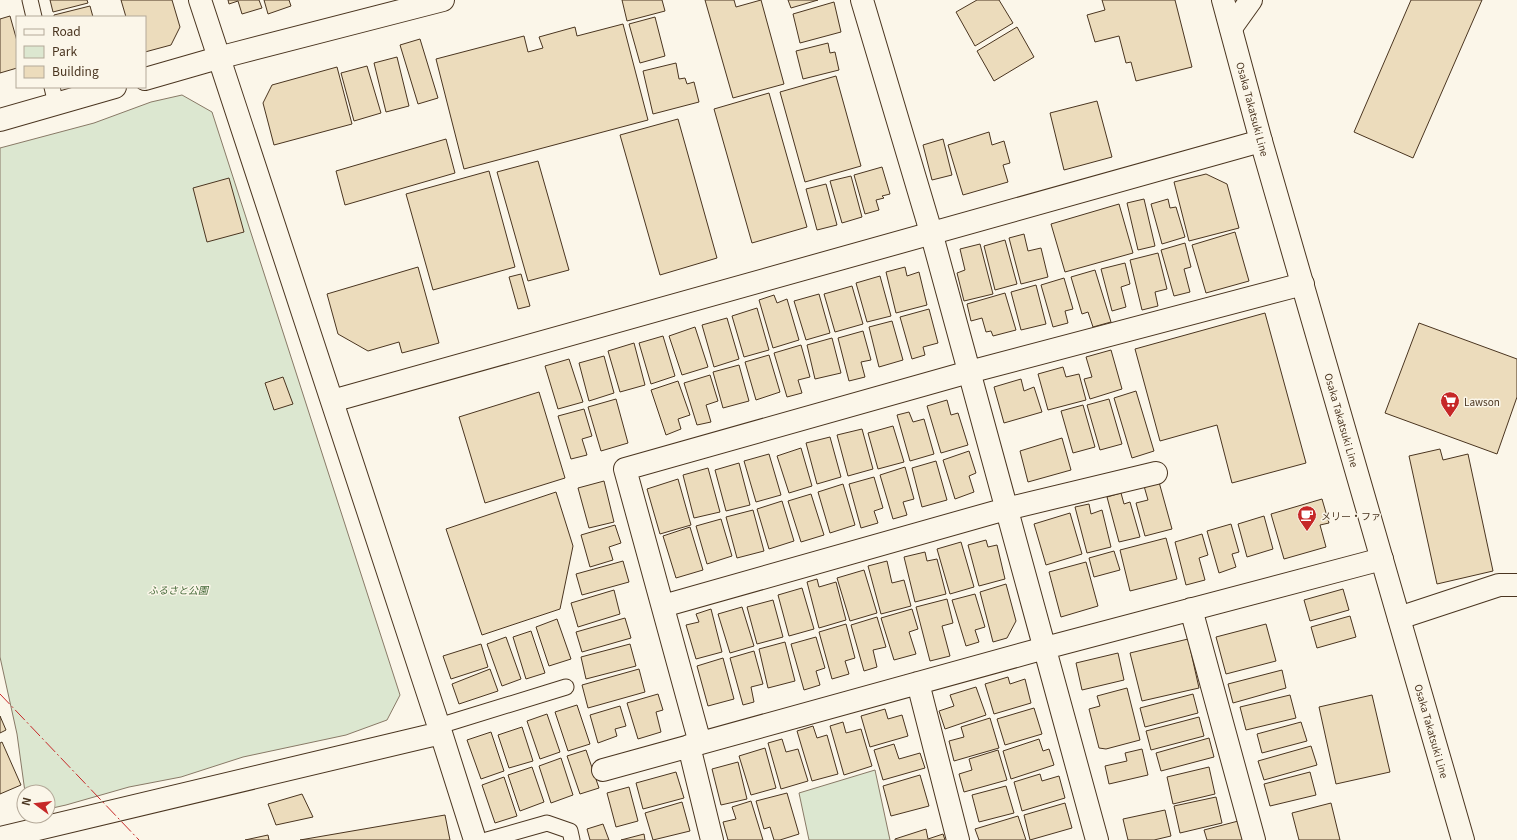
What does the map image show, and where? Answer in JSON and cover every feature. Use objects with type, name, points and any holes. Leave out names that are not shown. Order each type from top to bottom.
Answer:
[{"type":"street","points":[[200,0],[475,840]]},
{"type":"street","points":[[146,79],[218,58],[443,0]]},
{"type":"street","points":[[862,0],[931,232],[1044,648],[1098,840]]},
{"type":"street","name":"Osaka Takatsuki Line","points":[[1223,0],[1261,141],[1463,840]]},
{"type":"street","points":[[1231,28],[1251,0]]},
{"type":"street","points":[[0,120],[54,95],[107,88]]},
{"type":"street","points":[[332,401],[931,232],[1261,141]]},
{"type":"street","points":[[712,840],[695,745],[663,606],[625,469],[969,372],[1303,284]]},
{"type":"street","points":[[663,606],[1006,509],[1156,473]]},
{"type":"street","points":[[603,770],[1044,648],[1382,559]]},
{"type":"street","points":[[1400,618],[1499,585],[1517,585]]},
{"type":"street","points":[[1191,609],[1254,840]]},
{"type":"street","points":[[918,683],[958,840]]},
{"type":"street","points":[[0,838],[440,730]]},
{"type":"lane","points":[[30,0],[34,16]]},
{"type":"lane","points":[[440,730],[566,687]]},
{"type":"lane","points":[[487,840],[547,823],[570,832],[572,840]]},
{"type":"green space","name":"ふるさと公園","points":[[182,95],[212,112],[400,695],[387,720],[346,735],[243,757],[181,777],[129,787],[56,807],[56,784],[24,784],[17,734],[0,657],[0,148],[94,123],[151,102]]},
{"type":"green space","points":[[875,770],[890,840],[809,840],[799,793]]},
{"type":"building","points":[[50,0],[87,0],[88,3],[53,12]]},
{"type":"building","points":[[121,0],[172,0],[180,27],[171,45],[146,52],[146,16],[126,16]]},
{"type":"building","points":[[228,0],[259,0],[262,8],[242,14],[238,1],[229,4]]},
{"type":"building","points":[[264,0],[289,0],[291,6],[268,14]]},
{"type":"building","points":[[622,0],[662,0],[665,11],[627,21]]},
{"type":"building","points":[[705,0],[734,0],[736,7],[761,0],[784,84],[733,98]]},
{"type":"building","points":[[788,0],[818,0],[791,8]]},
{"type":"building","points":[[977,0],[999,0],[1013,23],[975,46],[956,12]]},
{"type":"building","points":[[1102,0],[1175,0],[1192,67],[1136,81],[1131,62],[1126,63],[1119,36],[1095,42],[1087,15],[1105,10]]},
{"type":"building","points":[[1411,0],[1482,0],[1413,158],[1354,132]]},
{"type":"building","points":[[834,2],[841,32],[800,43],[793,14]]},
{"type":"building","points":[[90,6],[93,16],[54,16]]},
{"type":"building","points":[[10,16],[16,37],[16,68],[0,73],[0,19]]},
{"type":"building","points":[[655,17],[665,56],[640,63],[629,24]]},
{"type":"building","points":[[623,24],[648,120],[464,169],[436,59],[524,36],[528,52],[543,48],[539,37],[575,27],[577,36]]},
{"type":"building","points":[[1017,27],[1034,57],[994,81],[977,51]]},
{"type":"building","points":[[420,39],[438,98],[418,104],[400,45]]},
{"type":"building","points":[[828,43],[830,53],[835,52],[839,70],[803,79],[796,51]]},
{"type":"building","points":[[397,57],[409,106],[386,112],[374,63]]},
{"type":"building","points":[[676,63],[679,79],[685,78],[687,84],[694,82],[699,102],[653,114],[643,71]]},
{"type":"building","points":[[367,66],[381,113],[354,121],[341,73]]},
{"type":"building","points":[[337,67],[352,124],[274,145],[263,103],[272,85]]},
{"type":"building","points":[[836,76],[861,166],[805,182],[780,92]]},
{"type":"building","points":[[769,93],[807,227],[752,243],[714,109]]},
{"type":"building","points":[[1097,101],[1112,157],[1064,170],[1050,113]]},
{"type":"building","points":[[678,119],[717,258],[660,275],[620,135]]},
{"type":"building","points":[[989,132],[992,145],[1004,141],[1010,163],[1003,165],[1008,182],[963,195],[948,145]]},
{"type":"building","points":[[446,139],[455,173],[345,205],[336,171]]},
{"type":"building","points":[[943,139],[952,175],[932,180],[923,145]]},
{"type":"building","points":[[538,161],[569,270],[528,281],[497,172]]},
{"type":"building","points":[[882,167],[890,194],[882,196],[884,198],[876,200],[879,210],[865,214],[854,175]]},
{"type":"building","points":[[489,171],[515,267],[433,290],[406,194]]},
{"type":"building","points":[[1206,174],[1227,184],[1239,228],[1189,241],[1174,182]]},
{"type":"building","points":[[851,176],[862,217],[842,223],[830,181]]},
{"type":"building","points":[[229,178],[244,232],[207,242],[193,188]]},
{"type":"building","points":[[826,184],[837,225],[817,230],[806,189]]},
{"type":"building","points":[[1144,199],[1155,246],[1138,250],[1127,203]]},
{"type":"building","points":[[1168,199],[1170,208],[1176,207],[1185,237],[1162,244],[1151,204]]},
{"type":"building","points":[[1119,204],[1133,253],[1065,272],[1051,224]]},
{"type":"building","points":[[1235,232],[1249,281],[1206,293],[1192,245]]},
{"type":"building","points":[[1024,234],[1028,251],[1041,248],[1048,277],[1021,284],[1009,238]]},
{"type":"building","points":[[1005,240],[1017,284],[995,290],[984,246]]},
{"type":"building","points":[[1185,243],[1191,267],[1184,269],[1190,292],[1174,296],[1161,250]]},
{"type":"building","points":[[980,244],[993,294],[964,301],[957,273],[965,270],[960,249]]},
{"type":"building","points":[[1158,253],[1167,289],[1155,292],[1158,306],[1142,310],[1130,260]]},
{"type":"building","points":[[1125,263],[1130,284],[1121,287],[1126,307],[1112,311],[1101,269]]},
{"type":"building","points":[[418,267],[439,343],[402,353],[399,342],[368,351],[338,334],[327,294]]},
{"type":"building","points":[[905,267],[907,276],[919,272],[927,305],[896,313],[886,272]]},
{"type":"building","points":[[1095,270],[1111,322],[1093,327],[1088,312],[1082,314],[1071,277]]},
{"type":"building","points":[[521,274],[530,306],[518,309],[509,277]]},
{"type":"building","points":[[880,276],[891,316],[867,322],[856,283]]},
{"type":"building","points":[[1064,278],[1073,309],[1065,311],[1068,323],[1053,327],[1041,285]]},
{"type":"building","points":[[1036,285],[1046,324],[1021,330],[1011,292]]},
{"type":"building","points":[[852,286],[863,324],[835,332],[824,294]]},
{"type":"building","points":[[1005,293],[1016,330],[993,336],[991,331],[986,332],[982,318],[971,321],[967,304]]},
{"type":"building","points":[[819,294],[830,333],[806,340],[794,301]]},
{"type":"building","points":[[774,295],[777,303],[787,299],[799,340],[773,348],[759,300]]},
{"type":"building","points":[[757,308],[769,350],[744,357],[732,316]]},
{"type":"building","points":[[929,309],[938,343],[923,347],[925,355],[912,359],[900,317]]},
{"type":"building","points":[[1265,313],[1306,463],[1232,483],[1217,425],[1160,441],[1135,349]]},
{"type":"building","points":[[727,318],[739,359],[714,367],[702,325]]},
{"type":"building","points":[[892,321],[903,360],[879,367],[869,327]]},
{"type":"building","points":[[1419,323],[1517,359],[1517,397],[1497,454],[1385,413]]},
{"type":"building","points":[[695,327],[708,367],[682,375],[669,336]]},
{"type":"building","points":[[863,331],[871,360],[861,362],[865,377],[849,381],[838,338]]},
{"type":"building","points":[[663,336],[675,376],[651,384],[639,343]]},
{"type":"building","points":[[832,338],[841,373],[815,379],[807,345]]},
{"type":"building","points":[[634,343],[645,385],[620,392],[608,351]]},
{"type":"building","points":[[801,345],[810,377],[798,380],[802,393],[787,397],[774,353]]},
{"type":"building","points":[[1111,350],[1122,389],[1090,399],[1084,379],[1092,377],[1086,357]]},
{"type":"building","points":[[769,355],[780,392],[756,400],[745,362]]},
{"type":"building","points":[[604,356],[614,393],[589,401],[579,363]]},
{"type":"building","points":[[569,359],[583,402],[558,409],[545,366]]},
{"type":"building","points":[[739,365],[749,401],[723,408],[713,372]]},
{"type":"building","points":[[1063,367],[1066,377],[1079,374],[1086,400],[1048,410],[1038,374]]},
{"type":"building","points":[[710,375],[718,401],[706,405],[711,422],[697,425],[684,383]]},
{"type":"building","points":[[283,377],[293,404],[274,410],[265,383]]},
{"type":"building","points":[[1021,379],[1024,391],[1034,387],[1042,412],[1004,423],[994,387]]},
{"type":"building","points":[[678,381],[690,415],[678,419],[681,429],[666,435],[651,390]]},
{"type":"building","points":[[1136,391],[1154,451],[1132,458],[1114,398]]},
{"type":"building","points":[[539,392],[565,478],[485,503],[459,417]]},
{"type":"building","points":[[616,399],[628,443],[601,451],[588,407]]},
{"type":"building","points":[[1109,399],[1122,444],[1100,450],[1087,405]]},
{"type":"building","points":[[947,400],[951,415],[958,413],[968,445],[941,453],[927,406]]},
{"type":"building","points":[[1083,405],[1095,447],[1073,453],[1061,411]]},
{"type":"building","points":[[584,409],[592,436],[582,439],[587,455],[571,459],[558,416]]},
{"type":"building","points":[[909,412],[913,422],[924,419],[934,454],[910,461],[897,415]]},
{"type":"building","points":[[893,426],[904,462],[878,469],[868,433]]},
{"type":"building","points":[[862,429],[873,469],[848,476],[837,435]]},
{"type":"building","points":[[830,437],[841,477],[817,484],[806,443]]},
{"type":"building","points":[[1062,438],[1071,470],[1028,482],[1020,451]]},
{"type":"building","points":[[801,448],[812,486],[789,493],[777,456]]},
{"type":"building","points":[[1440,449],[1443,460],[1468,454],[1493,571],[1437,584],[1409,456]]},
{"type":"building","points":[[969,451],[976,473],[969,476],[974,492],[955,499],[943,460]]},
{"type":"building","points":[[769,454],[781,495],[756,502],[744,461]]},
{"type":"building","points":[[936,461],[947,500],[922,507],[912,468]]},
{"type":"building","points":[[739,463],[750,505],[726,511],[715,470]]},
{"type":"building","points":[[905,467],[914,499],[903,502],[907,515],[893,519],[880,475]]},
{"type":"building","points":[[708,468],[720,512],[694,518],[683,475]]},
{"type":"building","points":[[874,477],[883,508],[874,511],[878,523],[861,528],[849,484]]},
{"type":"building","points":[[678,479],[691,525],[660,534],[647,489]]},
{"type":"building","points":[[604,481],[614,522],[589,528],[578,488]]},
{"type":"building","points":[[1159,482],[1172,529],[1145,536],[1136,503],[1148,500],[1144,486]]},
{"type":"building","points":[[843,484],[855,525],[830,533],[818,492]]},
{"type":"building","points":[[556,492],[573,546],[560,609],[482,635],[446,529]]},
{"type":"building","points":[[1121,493],[1124,504],[1130,502],[1140,537],[1119,542],[1107,497]]},
{"type":"building","points":[[811,494],[824,535],[801,542],[788,501]]},
{"type":"building","points":[[1322,499],[1329,523],[1320,525],[1326,547],[1284,559],[1271,514]]},
{"type":"building","points":[[782,501],[794,541],[769,549],[757,509]]},
{"type":"building","points":[[1089,504],[1091,514],[1102,510],[1111,547],[1087,553],[1075,507]]},
{"type":"building","points":[[753,510],[764,551],[737,558],[726,517]]},
{"type":"building","points":[[1070,513],[1082,554],[1046,565],[1034,524]]},
{"type":"building","points":[[1264,516],[1273,549],[1247,557],[1238,524]]},
{"type":"building","points":[[721,519],[732,556],[707,564],[696,526]]},
{"type":"building","points":[[1231,524],[1239,552],[1232,554],[1236,567],[1219,573],[1207,531]]},
{"type":"building","points":[[615,525],[621,543],[609,547],[613,560],[590,567],[581,535]]},
{"type":"building","points":[[690,527],[703,570],[676,578],[663,536]]},
{"type":"building","points":[[1202,534],[1208,555],[1199,558],[1205,580],[1186,585],[1175,542]]},
{"type":"building","points":[[1166,538],[1177,579],[1130,591],[1120,550]]},
{"type":"building","points":[[986,540],[988,547],[997,545],[1005,579],[979,586],[968,545]]},
{"type":"building","points":[[961,542],[974,587],[950,594],[937,549]]},
{"type":"building","points":[[1114,551],[1120,570],[1094,577],[1089,558]]},
{"type":"building","points":[[925,552],[927,561],[937,559],[946,594],[915,602],[904,557]]},
{"type":"building","points":[[623,561],[629,582],[582,595],[576,574]]},
{"type":"building","points":[[887,561],[892,583],[904,580],[911,606],[881,614],[868,566]]},
{"type":"building","points":[[1086,562],[1098,606],[1061,617],[1049,572]]},
{"type":"building","points":[[864,570],[877,613],[850,621],[837,578]]},
{"type":"building","points":[[817,579],[819,587],[836,582],[846,620],[819,628],[807,582]]},
{"type":"building","points":[[1006,584],[1016,621],[1007,638],[993,642],[980,592]]},
{"type":"building","points":[[802,588],[814,629],[789,636],[778,595]]},
{"type":"building","points":[[1343,589],[1349,610],[1310,621],[1304,600]]},
{"type":"building","points":[[614,590],[620,614],[578,627],[571,603]]},
{"type":"building","points":[[975,594],[985,627],[975,630],[979,642],[966,646],[952,600]]},
{"type":"building","points":[[947,599],[953,623],[942,626],[950,656],[930,661],[916,607]]},
{"type":"building","points":[[773,600],[783,637],[757,644],[747,607]]},
{"type":"building","points":[[742,607],[754,646],[730,653],[718,614]]},
{"type":"building","points":[[711,609],[722,652],[696,659],[686,625],[699,622],[696,614]]},
{"type":"building","points":[[912,609],[918,629],[909,632],[916,654],[894,660],[881,618]]},
{"type":"building","points":[[1350,616],[1356,637],[1317,648],[1311,627]]},
{"type":"building","points":[[877,617],[886,647],[873,650],[877,667],[864,671],[851,625]]},
{"type":"building","points":[[625,618],[631,638],[582,652],[576,632]]},
{"type":"building","points":[[557,619],[571,659],[549,666],[536,627]]},
{"type":"building","points":[[846,624],[855,658],[845,661],[849,674],[832,679],[819,632]]},
{"type":"building","points":[[1266,624],[1276,661],[1226,674],[1216,637]]},
{"type":"building","points":[[531,631],[545,673],[526,679],[513,637]]},
{"type":"building","points":[[506,637],[521,679],[502,686],[487,644]]},
{"type":"building","points":[[816,637],[825,668],[816,671],[820,685],[804,690],[791,644]]},
{"type":"building","points":[[1188,639],[1199,688],[1142,701],[1130,653]]},
{"type":"building","points":[[785,642],[795,681],[768,688],[759,649]]},
{"type":"building","points":[[481,644],[488,667],[451,679],[443,656]]},
{"type":"building","points":[[630,644],[636,666],[586,679],[581,657]]},
{"type":"building","points":[[754,651],[763,684],[751,687],[754,702],[743,705],[730,658]]},
{"type":"building","points":[[1118,653],[1124,680],[1082,690],[1076,663]]},
{"type":"building","points":[[723,658],[734,699],[708,706],[697,666]]},
{"type":"building","points":[[490,669],[498,691],[459,704],[452,684]]},
{"type":"building","points":[[639,669],[645,692],[588,708],[582,685]]},
{"type":"building","points":[[1282,670],[1286,688],[1233,703],[1228,684]]},
{"type":"building","points":[[1008,677],[1010,684],[1025,679],[1031,703],[994,714],[985,684]]},
{"type":"building","points":[[976,687],[986,715],[945,729],[939,711],[954,706],[950,695]]},
{"type":"building","points":[[1127,688],[1140,740],[1106,749],[1099,748],[1089,709],[1100,706],[1097,696]]},
{"type":"building","points":[[658,694],[663,710],[656,712],[661,732],[638,739],[627,703]]},
{"type":"building","points":[[1193,694],[1198,713],[1145,727],[1140,708]]},
{"type":"building","points":[[1290,695],[1296,718],[1246,730],[1240,707]]},
{"type":"building","points":[[1372,695],[1390,772],[1336,784],[1319,707]]},
{"type":"building","points":[[577,705],[590,744],[568,751],[555,712]]},
{"type":"building","points":[[620,706],[626,726],[615,729],[617,736],[598,743],[590,715]]},
{"type":"building","points":[[1034,708],[1042,734],[1005,745],[997,719]]},
{"type":"building","points":[[885,709],[888,719],[902,715],[908,736],[870,747],[861,716]]},
{"type":"building","points":[[547,714],[560,752],[540,759],[527,721]]},
{"type":"building","points":[[0,716],[6,730],[0,733]]},
{"type":"building","points":[[1199,717],[1204,736],[1151,750],[1146,731]]},
{"type":"building","points":[[990,718],[999,748],[954,761],[949,741],[964,737],[961,727]]},
{"type":"building","points":[[843,722],[846,733],[861,729],[872,766],[844,775],[830,726]]},
{"type":"building","points":[[1301,722],[1307,741],[1262,753],[1257,734]]},
{"type":"building","points":[[813,726],[817,738],[827,735],[838,774],[812,781],[797,731]]},
{"type":"building","points":[[522,727],[533,761],[509,768],[498,735]]},
{"type":"building","points":[[491,732],[504,771],[481,779],[467,740]]},
{"type":"building","points":[[1209,738],[1214,757],[1161,771],[1156,753]]},
{"type":"building","points":[[782,739],[786,752],[798,749],[808,781],[781,789],[768,743]]},
{"type":"building","points":[[1039,739],[1043,751],[1049,749],[1054,765],[1011,779],[1003,751]]},
{"type":"building","points":[[2,742],[21,784],[16,784],[16,787],[0,794],[0,743]]},
{"type":"building","points":[[894,744],[899,759],[920,753],[925,768],[883,780],[874,750]]},
{"type":"building","points":[[1311,746],[1317,765],[1264,780],[1258,761]]},
{"type":"building","points":[[765,748],[776,788],[751,795],[739,756]]},
{"type":"building","points":[[1142,749],[1148,775],[1109,784],[1105,766],[1127,761],[1125,753]]},
{"type":"building","points":[[586,750],[599,788],[580,794],[567,756]]},
{"type":"building","points":[[998,750],[1007,780],[964,792],[959,774],[972,770],[969,759]]},
{"type":"building","points":[[561,758],[573,795],[551,803],[539,766]]},
{"type":"building","points":[[738,762],[747,799],[721,805],[712,769]]},
{"type":"building","points":[[532,767],[544,802],[520,811],[508,775]]},
{"type":"building","points":[[1209,767],[1215,794],[1173,804],[1167,777]]},
{"type":"building","points":[[676,772],[684,798],[643,809],[636,783]]},
{"type":"building","points":[[1310,772],[1316,795],[1270,806],[1264,784]]},
{"type":"building","points":[[1040,774],[1042,781],[1059,776],[1065,798],[1022,811],[1014,782]]},
{"type":"building","points":[[920,775],[929,806],[891,816],[883,786]]},
{"type":"building","points":[[504,777],[517,816],[495,823],[482,785]]},
{"type":"building","points":[[1006,786],[1014,813],[979,822],[972,795]]},
{"type":"building","points":[[629,787],[638,821],[616,827],[607,793]]},
{"type":"building","points":[[787,793],[799,834],[780,840],[774,840],[770,827],[764,829],[756,801]]},
{"type":"building","points":[[302,794],[313,817],[276,825],[268,804]]},
{"type":"building","points":[[1216,797],[1222,823],[1180,833],[1174,806]]},
{"type":"building","points":[[751,801],[763,840],[728,840],[723,822],[736,819],[732,807]]},
{"type":"building","points":[[682,802],[690,831],[653,840],[645,813]]},
{"type":"building","points":[[1065,803],[1072,828],[1030,840],[1024,815]]},
{"type":"building","points":[[1331,803],[1340,840],[1299,840],[1292,813]]},
{"type":"building","points":[[1165,810],[1171,836],[1154,840],[1128,840],[1123,819]]},
{"type":"building","points":[[445,815],[450,840],[300,840]]},
{"type":"building","points":[[1018,816],[1026,840],[979,840],[975,829]]},
{"type":"building","points":[[1242,820],[1247,840],[1207,840],[1204,830]]},
{"type":"building","points":[[603,824],[609,840],[590,840],[587,829]]},
{"type":"building","points":[[926,829],[928,839],[943,834],[945,840],[895,840],[895,839]]},
{"type":"building","points":[[644,834],[645,840],[621,840]]},
{"type":"building","points":[[268,835],[269,840],[245,840]]},
{"type":"power","points":[[0,694],[139,840]]},
{"type":"place","name":"Lawson","points":[[1450,418]]},
{"type":"place","name":"メリー・ファ","points":[[1307,532]]}]
